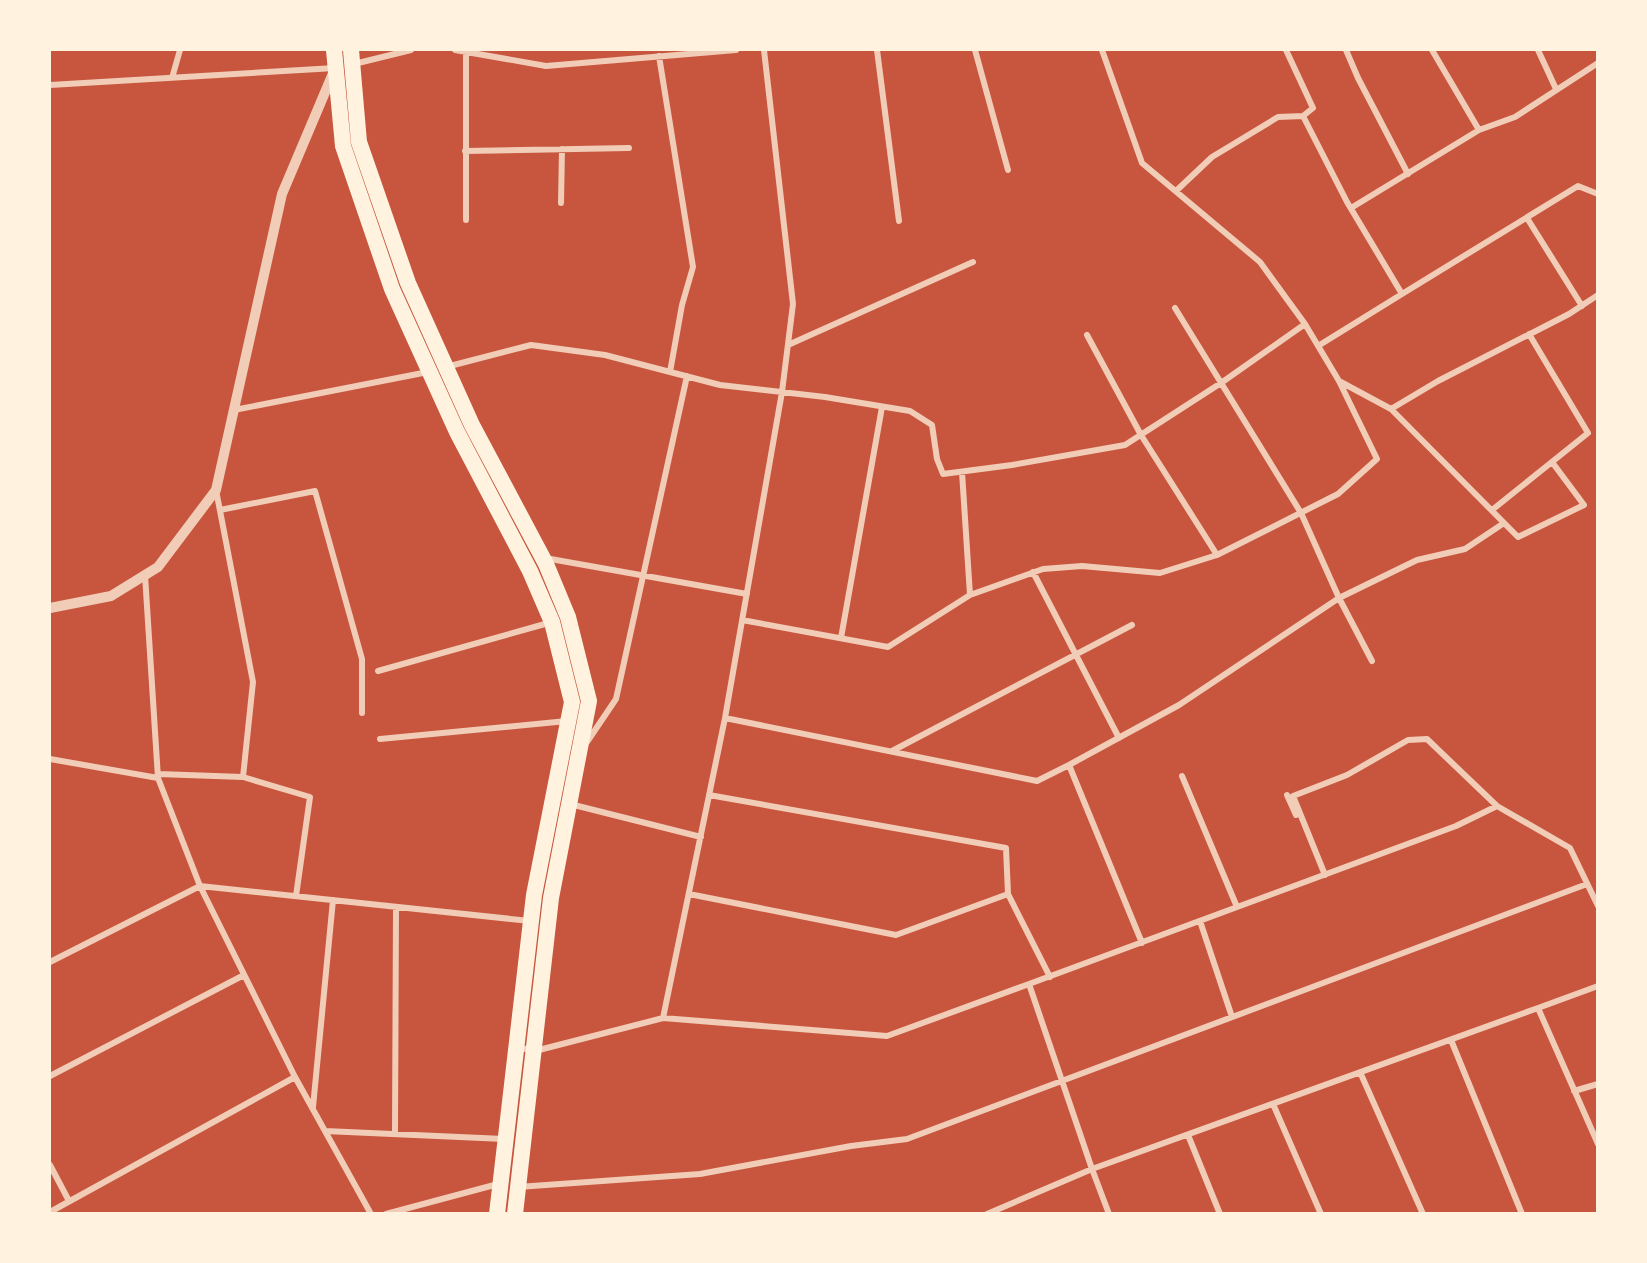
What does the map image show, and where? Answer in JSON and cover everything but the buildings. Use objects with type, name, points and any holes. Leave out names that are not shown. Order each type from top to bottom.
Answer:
[{"type":"highway","points":[[334,50],[346,61],[359,142],[438,369],[457,432],[530,571],[552,622],[572,702],[534,896],[497,1214]]},
{"type":"highway","points":[[438,369],[472,425],[542,557],[568,617],[589,701],[551,898],[515,1214]]},
{"type":"street","points":[[172,78],[180,50]]},
{"type":"street","points":[[50,85],[172,78],[346,61],[411,50]]},
{"type":"street","points":[[455,50],[546,66],[736,50]]},
{"type":"street","points":[[465,50],[466,220]]},
{"type":"street","points":[[663,1018],[725,718],[782,392],[793,304],[764,50]]},
{"type":"street","points":[[877,50],[899,221]]},
{"type":"street","points":[[975,50],[1008,170]]},
{"type":"street","points":[[742,620],[888,647],[970,595],[1043,569],[1082,566],[1160,573],[1217,555],[1338,495],[1377,459],[1339,381],[1305,324],[1260,262],[1142,163],[1102,50]]},
{"type":"street","points":[[1176,191],[1212,157],[1278,117],[1303,116],[1313,108],[1286,50]]},
{"type":"street","points":[[1346,50],[1408,174]]},
{"type":"street","points":[[1432,50],[1479,130]]},
{"type":"street","points":[[1538,50],[1556,89]]},
{"type":"street","points":[[659,56],[693,267],[682,304],[670,372]]},
{"type":"street","points":[[243,777],[254,682],[216,490],[282,194],[346,61]]},
{"type":"street","points":[[1351,208],[1479,130],[1515,117],[1598,63]]},
{"type":"street","points":[[1303,116],[1351,208],[1402,294]]},
{"type":"street","points":[[465,151],[628,148]]},
{"type":"street","points":[[561,203],[562,149]]},
{"type":"street","points":[[1318,346],[1578,186],[1598,194]]},
{"type":"street","points":[[1527,218],[1582,306]]},
{"type":"street","points":[[788,345],[973,262]]},
{"type":"street","points":[[1391,409],[1438,381],[1582,306],[1598,295]]},
{"type":"street","points":[[1175,308],[1301,513],[1372,661]]},
{"type":"street","points":[[234,410],[438,369],[531,345],[605,355],[720,385],[910,411],[932,425],[943,474],[1012,465],[1125,445],[1305,324]]},
{"type":"street","points":[[1492,510],[1588,433],[1529,334]]},
{"type":"street","points":[[1087,335],[1141,435],[1217,555]]},
{"type":"street","points":[[580,753],[616,699],[687,376]]},
{"type":"street","points":[[1339,381],[1391,409],[1518,537],[1584,506],[1552,462]]},
{"type":"street","points":[[841,638],[882,407]]},
{"type":"street","points":[[962,472],[970,595]]},
{"type":"street","points":[[50,608],[111,596],[158,567],[216,490]]},
{"type":"street","points":[[220,510],[315,490],[362,658],[362,713]]},
{"type":"street","points":[[725,718],[1037,781],[1179,705],[1340,598],[1417,560],[1466,549],[1504,523]]},
{"type":"street","points":[[542,557],[747,594]]},
{"type":"street","points":[[1033,572],[1119,738]]},
{"type":"street","points":[[145,575],[158,776],[200,886],[295,1077],[371,1214]]},
{"type":"street","points":[[378,671],[552,622]]},
{"type":"street","points":[[891,752],[1132,625]]},
{"type":"street","points":[[380,739],[569,721]]},
{"type":"street","points":[[1324,875],[1293,796],[1347,775],[1408,740],[1427,739],[1497,806],[1570,848],[1598,906]]},
{"type":"street","points":[[50,759],[158,776],[243,777],[310,796],[296,896]]},
{"type":"street","points":[[1069,765],[1142,943]]},
{"type":"street","points":[[1182,776],[1237,907]]},
{"type":"street","points":[[709,795],[1006,848],[1008,894],[1050,977]]},
{"type":"street","points":[[1287,795],[1324,875]]},
{"type":"street","points":[[570,804],[701,837]]},
{"type":"street","points":[[516,1047],[535,1051],[663,1018],[887,1036],[1456,826],[1497,806]]},
{"type":"street","points":[[518,1187],[700,1173],[851,1146],[908,1139],[1587,884]]},
{"type":"street","points":[[50,962],[200,886],[531,921]]},
{"type":"street","points":[[689,894],[896,934],[1008,894]]},
{"type":"street","points":[[313,1108],[333,900]]},
{"type":"street","points":[[395,1134],[396,907]]},
{"type":"street","points":[[1200,921],[1232,1017]]},
{"type":"street","points":[[50,1076],[244,975]]},
{"type":"street","points":[[1029,984],[1109,1214]]},
{"type":"street","points":[[987,1214],[1092,1169],[1598,986]]},
{"type":"street","points":[[1538,1008],[1598,1144]]},
{"type":"street","points":[[1451,1040],[1522,1214]]},
{"type":"street","points":[[1360,1072],[1423,1214]]},
{"type":"street","points":[[50,1212],[295,1077]]},
{"type":"street","points":[[1574,1091],[1598,1084]]},
{"type":"street","points":[[1274,1104],[1321,1214]]},
{"type":"street","points":[[325,1131],[506,1139]]},
{"type":"street","points":[[1188,1135],[1220,1214]]},
{"type":"street","points":[[50,1165],[69,1201]]},
{"type":"street","points":[[385,1213],[500,1184]]}]
